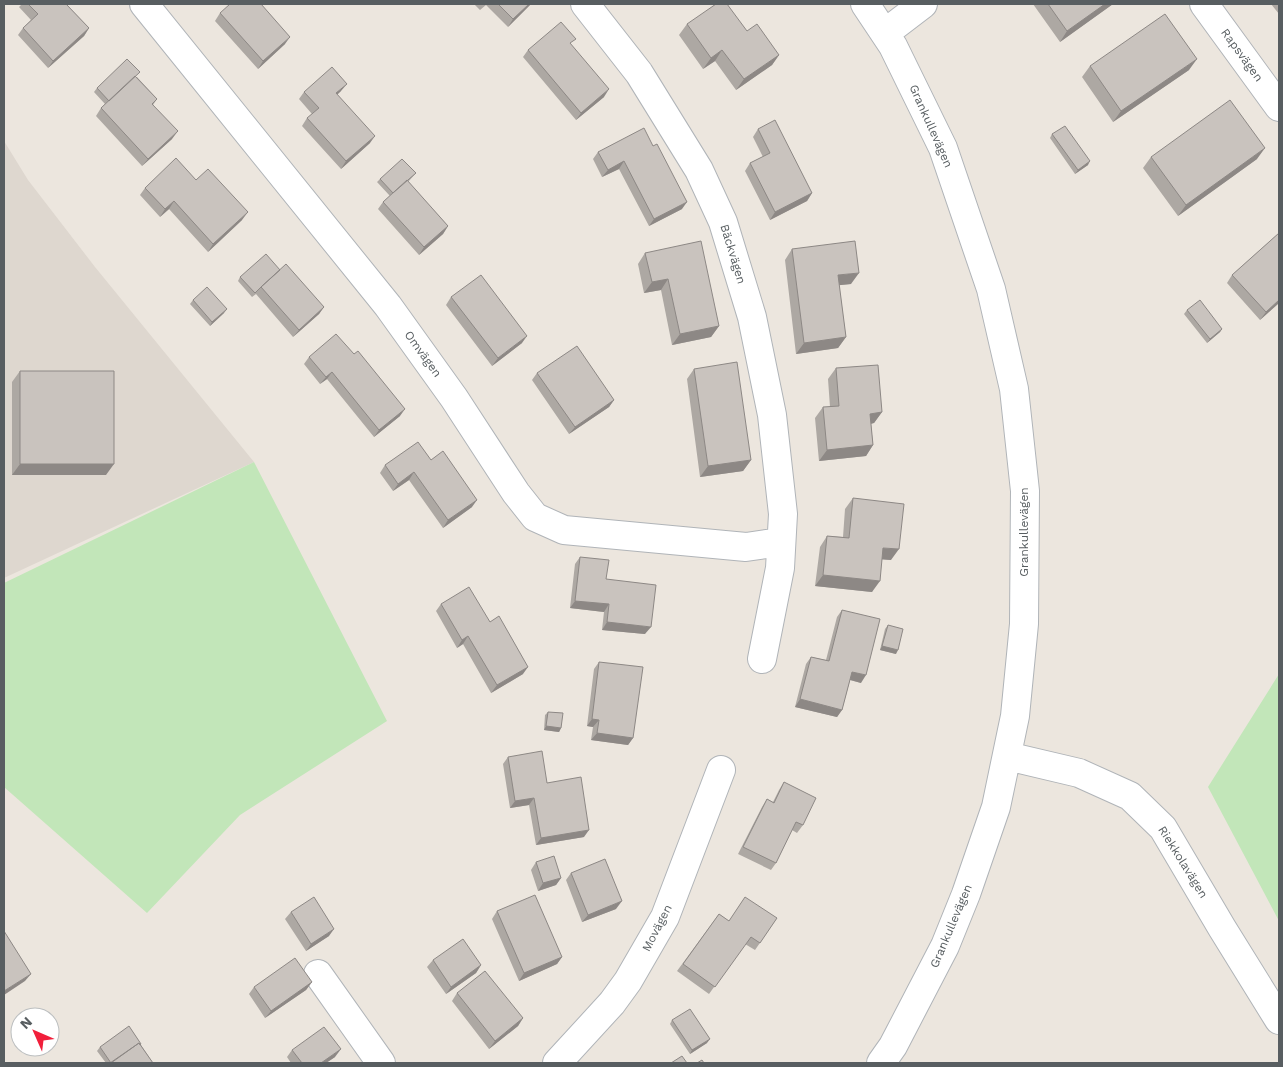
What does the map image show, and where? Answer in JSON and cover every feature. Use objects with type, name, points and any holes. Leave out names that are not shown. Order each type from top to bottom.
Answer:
[{"type":"street","name":"Omvägen","points":[[144,4],[388,306],[454,398],[516,493],[535,517],[564,530],[746,548],[780,542]]},
{"type":"street","name":"Bäckvägen","points":[[585,4],[640,73],[698,170],[723,222],[752,317],[772,415],[783,514],[780,568],[762,660]]},
{"type":"street","name":"Grankullevägen","points":[[865,4],[885,33],[943,148],[991,289],[1014,389],[1025,491],[1024,624],[1015,716],[996,807],[963,903],[945,946],[893,1046],[881,1063]]},
{"type":"street","points":[[885,33],[923,4]]},
{"type":"street","name":"Rapsvägen","points":[[1204,4],[1279,107]]},
{"type":"street","name":"Riekkolavägen","points":[[1007,756],[1079,773],[1130,796],[1163,828],[1279,1020]]},
{"type":"street","name":"Movägen","points":[[557,1063],[612,1003],[628,981],[665,917],[721,770]]},
{"type":"street","points":[[318,974],[382,1063]]},
{"type":"shaded area","points":[[4,141],[28,180],[95,267],[254,462],[4,578]]},
{"type":"green space","points":[[254,462],[387,721],[240,815],[147,913],[4,787],[4,583]]},
{"type":"green space","points":[[1279,674],[1279,921],[1208,787]]},
{"type":"building","points":[[28,4],[66,4],[89,28],[53,61],[23,28],[38,14]]},
{"type":"building","points":[[230,4],[261,4],[290,37],[263,61],[220,13]]},
{"type":"building","points":[[498,4],[529,4],[513,19]]},
{"type":"building","points":[[716,4],[727,4],[747,31],[757,24],[779,55],[744,79],[722,50],[711,58],[687,24]]},
{"type":"building","points":[[1048,4],[1105,4],[1067,31]]},
{"type":"building","points":[[1165,14],[1197,59],[1121,111],[1090,66]]},
{"type":"building","points":[[561,22],[576,39],[570,43],[609,89],[581,113],[528,50]]},
{"type":"building","points":[[127,59],[140,72],[109,101],[97,88]]},
{"type":"building","points":[[332,67],[347,84],[336,93],[375,136],[346,161],[307,118],[319,108],[304,92]]},
{"type":"building","points":[[135,76],[157,99],[152,104],[178,131],[148,159],[101,108]]},
{"type":"building","points":[[1230,100],[1265,148],[1186,205],[1151,157]]},
{"type":"building","points":[[775,120],[812,193],[775,212],[750,163],[770,153],[758,129]]},
{"type":"building","points":[[1065,126],[1090,161],[1078,170],[1052,134]]},
{"type":"building","points":[[644,128],[653,146],[657,144],[687,202],[654,219],[624,161],[608,170],[598,152]]},
{"type":"building","points":[[176,158],[196,180],[208,169],[248,212],[213,244],[174,201],[165,209],[145,188]]},
{"type":"building","points":[[402,159],[416,173],[393,193],[380,179]]},
{"type":"building","points":[[407,180],[448,226],[424,247],[383,202]]},
{"type":"building","points":[[1279,233],[1279,300],[1266,312],[1232,275]]},
{"type":"building","points":[[701,241],[719,326],[680,334],[668,279],[652,282],[645,253]]},
{"type":"building","points":[[855,241],[859,273],[838,275],[846,337],[804,343],[792,249]]},
{"type":"building","points":[[266,254],[280,270],[255,293],[240,277]]},
{"type":"building","points":[[286,264],[324,307],[299,330],[261,287]]},
{"type":"building","points":[[481,275],[527,336],[498,358],[451,297]]},
{"type":"building","points":[[207,287],[227,309],[212,322],[193,300]]},
{"type":"building","points":[[1200,300],[1222,329],[1210,339],[1187,310]]},
{"type":"building","points":[[336,334],[354,354],[358,351],[405,409],[379,430],[332,372],[326,377],[309,357]]},
{"type":"building","points":[[577,346],[614,400],[575,427],[537,373]]},
{"type":"building","points":[[737,362],[751,460],[708,466],[694,369]]},
{"type":"building","points":[[878,365],[882,412],[870,414],[873,445],[827,450],[823,407],[839,406],[836,368]]},
{"type":"building","points":[[20,371],[114,371],[114,464],[20,464]]},
{"type":"building","points":[[418,442],[431,460],[443,451],[477,500],[448,520],[414,472],[398,484],[385,465]]},
{"type":"building","points":[[853,498],[904,504],[899,549],[883,548],[880,581],[823,575],[827,536],[849,538]]},
{"type":"building","points":[[580,557],[609,560],[606,579],[656,585],[651,627],[607,622],[609,604],[575,601]]},
{"type":"building","points":[[469,587],[490,622],[499,616],[528,667],[497,685],[468,636],[462,640],[441,604]]},
{"type":"building","points":[[842,610],[880,619],[866,675],[852,672],[842,710],[800,699],[811,657],[829,661]]},
{"type":"building","points":[[888,625],[903,629],[898,650],[882,646]]},
{"type":"building","points":[[599,662],[643,667],[633,738],[597,733],[599,720],[592,719]]},
{"type":"building","points":[[548,712],[563,713],[561,728],[546,726]]},
{"type":"building","points":[[542,751],[547,783],[581,777],[589,830],[541,838],[534,798],[515,801],[508,757]]},
{"type":"building","points":[[784,782],[816,798],[803,825],[796,822],[776,863],[743,847],[767,799],[774,803]]},
{"type":"building","points":[[554,856],[561,878],[543,883],[536,862]]},
{"type":"building","points":[[605,859],[622,901],[588,915],[571,873]]},
{"type":"building","points":[[535,895],[562,957],[524,973],[497,911]]},
{"type":"building","points":[[314,897],[334,929],[311,944],[291,912]]},
{"type":"building","points":[[745,897],[777,918],[760,943],[751,937],[715,987],[683,964],[719,914],[729,921]]},
{"type":"building","points":[[4,931],[31,974],[4,991]]},
{"type":"building","points":[[463,939],[481,965],[451,987],[433,960]]},
{"type":"building","points":[[295,958],[312,982],[271,1011],[254,987]]},
{"type":"building","points":[[485,971],[523,1018],[495,1041],[457,993]]},
{"type":"building","points":[[690,1009],[710,1039],[692,1050],[672,1020]]},
{"type":"building","points":[[129,1026],[141,1044],[139,1043],[111,1063],[100,1047]]},
{"type":"building","points":[[324,1027],[341,1049],[321,1063],[302,1063],[292,1050]]},
{"type":"building","points":[[139,1043],[153,1063],[110,1063]]},
{"type":"building","points":[[682,1056],[687,1063],[671,1063]]}]
